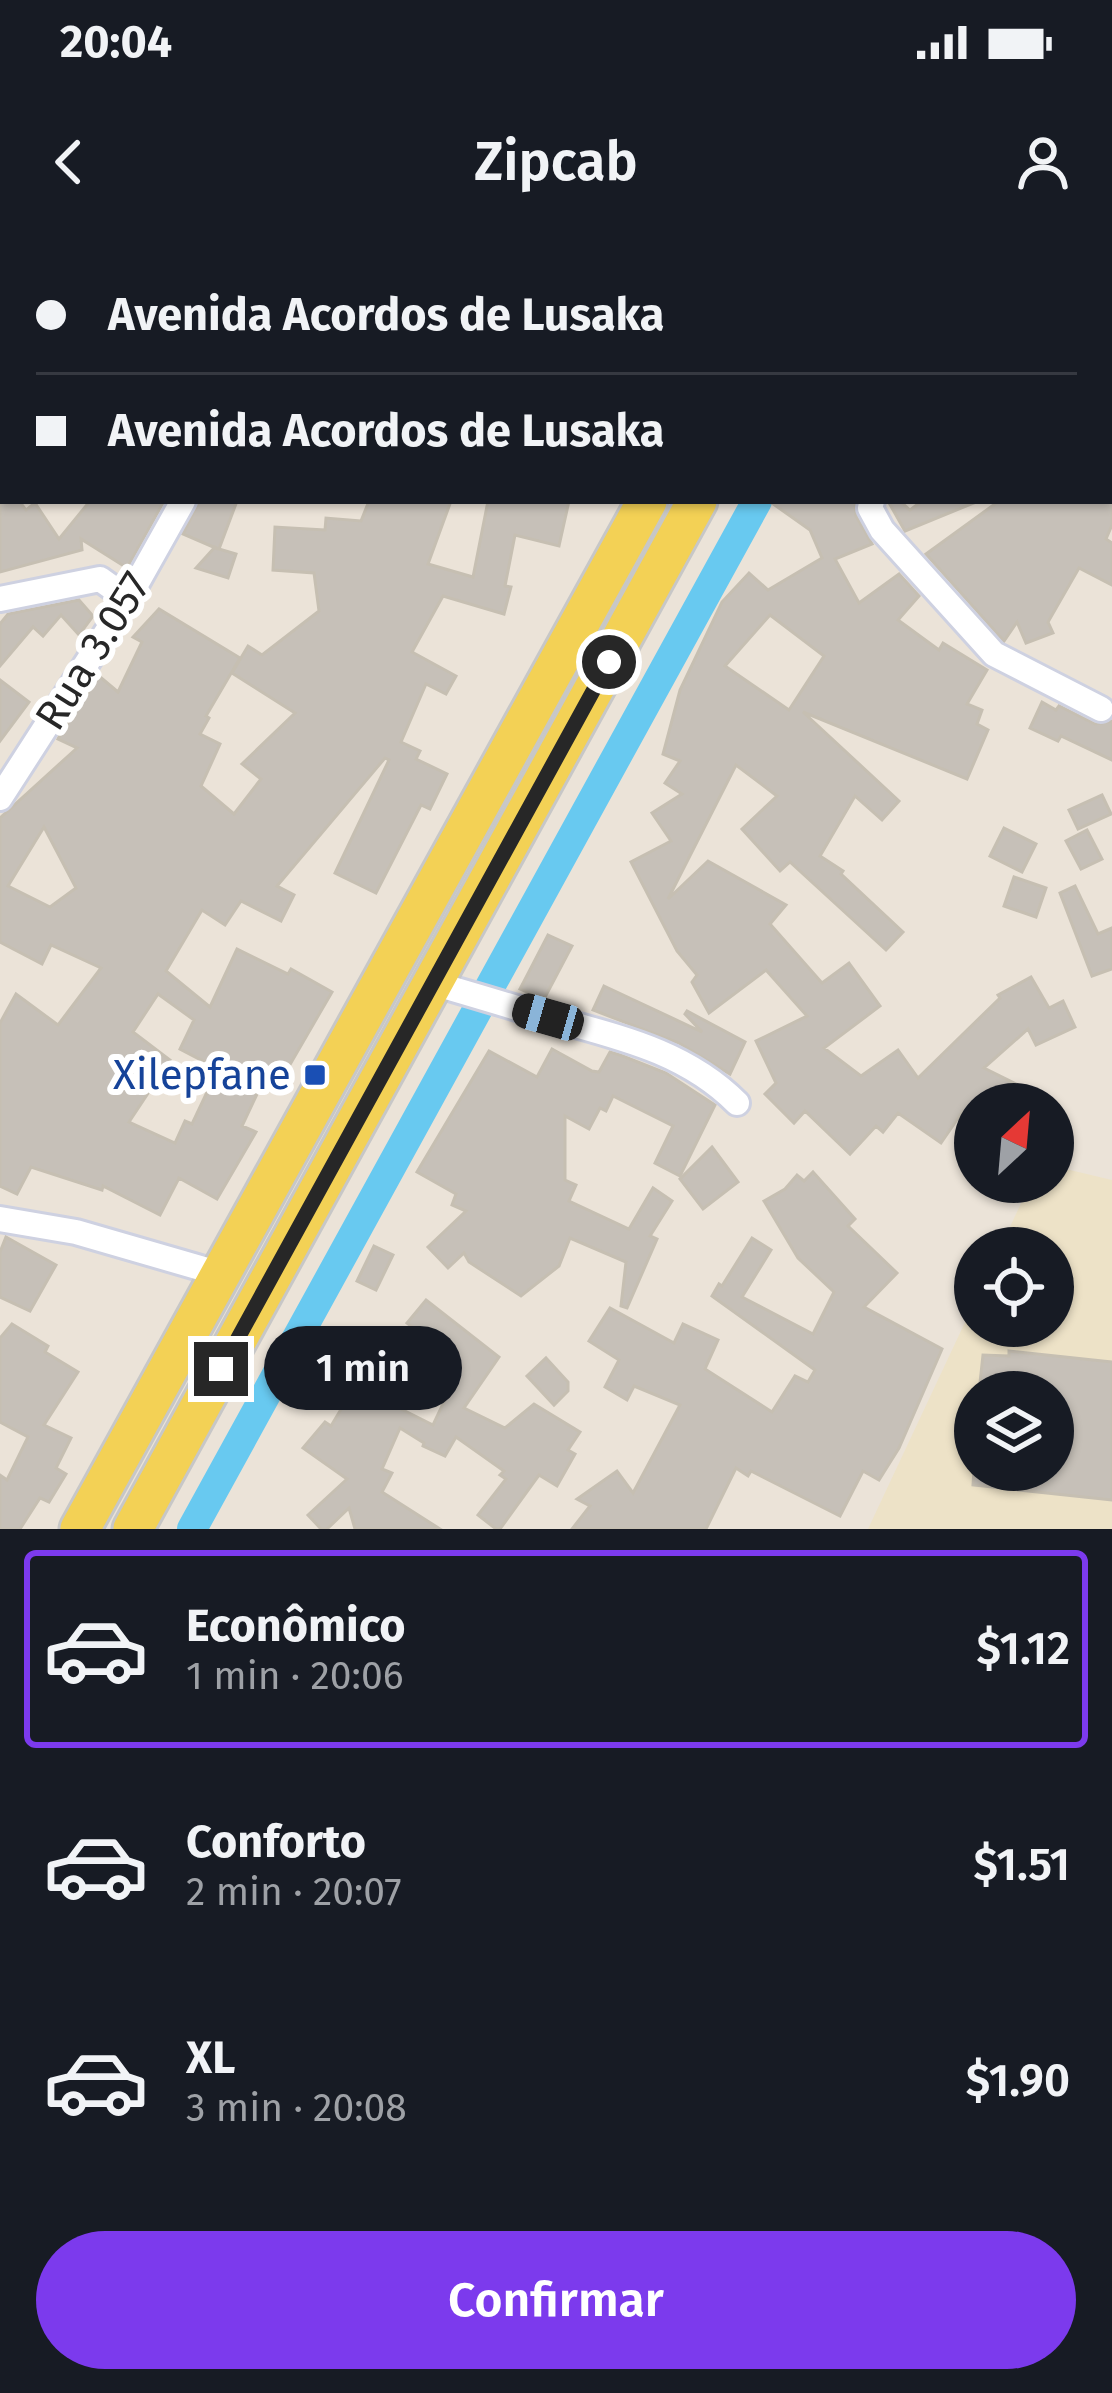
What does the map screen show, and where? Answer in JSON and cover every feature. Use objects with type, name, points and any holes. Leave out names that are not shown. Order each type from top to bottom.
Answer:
[{"type":"main road","points":[[80,1529],[645,504]]},
{"type":"main road","points":[[134,1529],[696,504]]},
{"type":"street","name":"Rua 3.057","points":[[0,798],[128,598],[181,504]]},
{"type":"street","points":[[871,504],[882,530],[994,654],[1101,709]]},
{"type":"street","points":[[0,599],[100,579],[128,598]]},
{"type":"street","points":[[431,982],[675,1057],[715,1081],[737,1103]]},
{"type":"street","points":[[0,1219],[76,1232],[221,1274]]},
{"type":"shaded area","points":[[1074,1171],[1112,1180],[1112,1529],[868,1529],[954,1346],[1074,1347],[1074,1227],[1010,1227],[1021,1203],[1074,1203]]},
{"type":"building","points":[[0,504],[21,504],[26,510],[36,504],[59,539],[88,504],[162,504],[127,568],[81,539],[82,550],[0,572]]},
{"type":"building","points":[[198,504],[236,504],[219,549],[236,554],[228,578],[196,568],[215,548],[183,534]]},
{"type":"building","points":[[368,504],[450,504],[428,564],[473,577],[487,504],[568,504],[559,546],[515,535],[504,614],[443,596],[412,652],[456,676],[446,694],[426,684],[401,742],[420,751],[416,759],[447,774],[430,809],[421,805],[376,893],[335,873],[389,760],[385,758],[277,886],[294,895],[281,921],[241,901],[225,925],[202,910],[166,971],[210,1007],[237,949],[288,974],[291,969],[332,992],[281,1080],[267,1073],[242,1126],[256,1132],[217,1199],[179,1178],[160,1215],[103,1186],[102,1190],[31,1167],[17,1194],[0,1186],[0,1023],[16,994],[58,1025],[101,968],[51,945],[42,964],[0,942],[0,818],[77,748],[58,739],[61,733],[99,676],[118,692],[142,642],[133,637],[159,609],[240,658],[206,716],[200,734],[220,744],[201,786],[234,814],[261,779],[242,764],[295,713],[232,673],[248,646],[262,655],[319,611],[314,573],[273,570],[275,527],[325,530],[326,518],[361,521]],"holes":[[[44,827],[76,888],[50,907],[8,886]],[[158,994],[194,1020],[180,1049],[218,1069],[192,1124],[185,1121],[175,1143],[129,1122],[170,1060],[133,1032]]]},
{"type":"building","points":[[773,504],[855,504],[856,516],[872,544],[835,559],[859,603],[899,574],[919,596],[898,620],[939,650],[943,643],[987,670],[967,704],[982,710],[977,724],[988,730],[967,779],[803,712],[899,801],[882,820],[855,796],[820,856],[843,871],[903,932],[886,950],[790,862],[780,871],[742,829],[777,796],[736,765],[668,899],[708,861],[786,905],[770,924],[822,983],[849,963],[880,1006],[824,1048],[861,1076],[898,1050],[918,1078],[998,995],[1031,977],[1049,1008],[1063,1001],[1075,1027],[1036,1045],[1028,1029],[984,1068],[1014,1083],[954,1083],[954,1124],[941,1143],[898,1113],[883,1132],[876,1126],[850,1154],[805,1111],[794,1123],[765,1094],[776,1083],[756,1041],[807,1016],[766,970],[709,1013],[692,982],[697,975],[677,951],[631,862],[671,841],[652,813],[682,794],[665,783],[680,761],[663,754],[680,690],[722,602],[749,573],[768,590],[822,558],[810,530]],"holes":[[[770,615],[824,656],[789,710],[725,666]]]},
{"type":"building","points":[[890,504],[903,504],[910,510],[918,504],[971,504],[905,531]]},
{"type":"building","points":[[995,504],[1112,504],[1106,539],[1112,543],[1112,585],[1079,568],[1048,622],[1053,633],[1026,643],[1017,622],[1004,641],[926,554]]},
{"type":"building","points":[[79,600],[93,616],[79,635],[61,615],[43,636],[33,627],[0,666],[0,624],[8,614]]},
{"type":"building","points":[[0,680],[29,702],[0,741]]},
{"type":"building","points":[[1042,702],[1095,724],[1112,721],[1112,760],[1061,736],[1058,741],[1030,728]]},
{"type":"building","points":[[1102,795],[1111,814],[1078,829],[1069,810]]},
{"type":"building","points":[[1004,828],[1036,844],[1022,872],[990,856]]},
{"type":"building","points":[[1087,830],[1102,859],[1081,869],[1066,841]]},
{"type":"building","points":[[1014,877],[1046,888],[1036,917],[1004,906]]},
{"type":"building","points":[[1075,886],[1098,934],[1112,928],[1112,969],[1092,976],[1060,893]]},
{"type":"building","points":[[548,935],[572,946],[544,999],[520,989]]},
{"type":"building","points":[[604,986],[702,1032],[687,1011],[745,1042],[730,1074],[679,1043],[593,1010]]},
{"type":"building","points":[[552,1049],[599,1072],[610,1052],[620,1055],[666,1073],[715,1105],[680,1176],[655,1163],[673,1126],[613,1096],[589,1129],[565,1116],[565,1180],[576,1185],[569,1201],[629,1229],[653,1188],[672,1201],[650,1236],[657,1239],[627,1308],[621,1306],[626,1262],[570,1238],[559,1266],[521,1296],[469,1262],[464,1253],[448,1268],[428,1247],[466,1211],[452,1205],[456,1194],[417,1172],[489,1051],[537,1077]]},
{"type":"building","points":[[712,1147],[738,1182],[703,1209],[680,1179]]},
{"type":"building","points":[[813,1172],[855,1219],[848,1226],[897,1273],[864,1307],[942,1349],[899,1448],[879,1480],[863,1471],[840,1516],[736,1468],[706,1529],[572,1529],[590,1506],[577,1499],[617,1471],[633,1493],[680,1405],[634,1386],[627,1400],[605,1387],[619,1360],[589,1341],[610,1308],[674,1343],[683,1324],[718,1340],[705,1369],[772,1412],[795,1376],[808,1382],[815,1370],[712,1296],[752,1238],[771,1250],[742,1297],[813,1334],[834,1292],[798,1258],[764,1201],[797,1175],[804,1181]]},
{"type":"building","points":[[6,1237],[56,1265],[30,1311],[0,1297],[0,1252]]},
{"type":"building","points":[[374,1246],[393,1255],[376,1290],[357,1281]]},
{"type":"building","points":[[426,1300],[499,1357],[464,1408],[505,1428],[534,1404],[580,1432],[568,1450],[575,1454],[557,1486],[539,1475],[496,1529],[478,1515],[506,1479],[500,1475],[504,1471],[456,1437],[445,1456],[400,1428],[382,1469],[392,1473],[382,1492],[440,1529],[355,1529],[349,1508],[327,1529],[321,1529],[308,1515],[347,1479],[303,1448],[325,1422],[331,1426],[355,1386],[433,1425],[461,1366],[407,1323]]},
{"type":"building","points":[[12,1324],[78,1372],[44,1425],[71,1438],[56,1468],[66,1474],[49,1502],[40,1498],[20,1529],[0,1529],[0,1475],[7,1480],[28,1437],[0,1422],[0,1338]]},
{"type":"building","points":[[1009,1351],[1112,1362],[1112,1500],[1029,1491],[1074,1491],[1074,1371],[981,1371],[983,1355],[1009,1356]]},
{"type":"building","points":[[546,1358],[568,1382],[568,1391],[554,1405],[527,1376]]},
{"type":"waterway","points":[[192,1529],[755,504]]},
{"type":"place","name":"Xilepfane","points":[[315,1075]]},
{"type":"route","points":[[221,1369],[609,662]]}]
